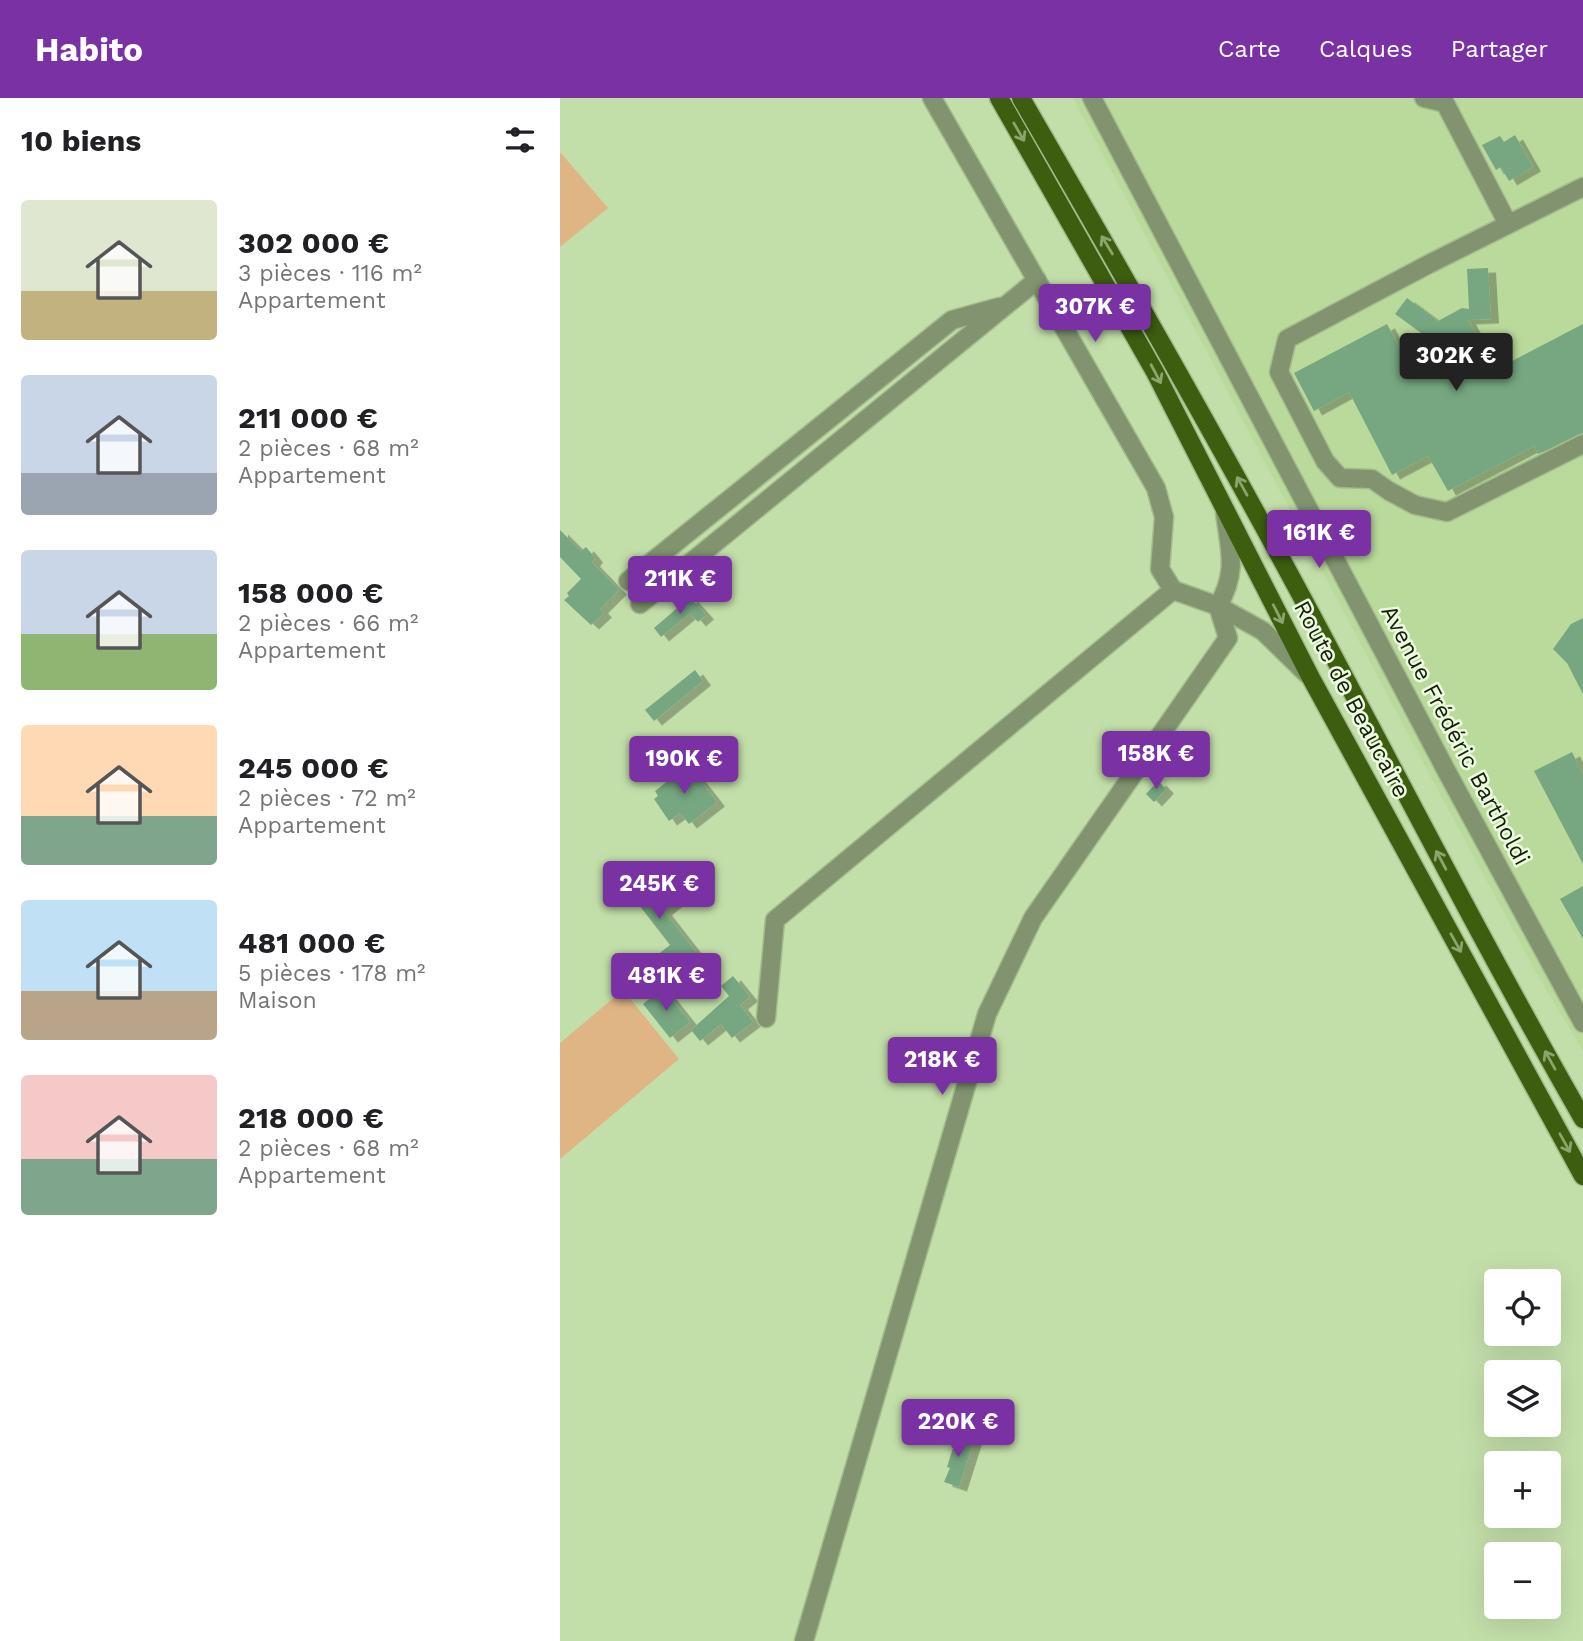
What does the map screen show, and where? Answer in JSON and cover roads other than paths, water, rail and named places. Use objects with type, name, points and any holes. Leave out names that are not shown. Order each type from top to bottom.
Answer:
[{"type":"main road","name":"Route de Beaucaire","points":[[999,98],[1155,372],[1311,678],[1583,1176]]},
{"type":"main road","name":"Route de Beaucaire","points":[[1021,98],[1190,392],[1311,614],[1473,922],[1583,1119]]},
{"type":"street","points":[[932,98],[1156,488],[1164,517],[1160,569],[1173,590],[1218,606],[1263,631],[1311,678]]},
{"type":"street","name":"Avenue Frédéric Bartholdi","points":[[1092,98],[1447,772],[1583,1023]]},
{"type":"street","points":[[1424,98],[1445,103],[1508,224]]},
{"type":"street","points":[[1583,187],[1429,264],[1287,340],[1279,372],[1325,461],[1339,478],[1372,479],[1415,505],[1447,512],[1583,444]]},
{"type":"street","points":[[640,604],[1037,280]]},
{"type":"street","points":[[628,581],[952,320],[1006,306]]},
{"type":"street","points":[[804,1641],[987,1014],[1033,918],[1228,638],[1218,606],[1232,571],[1225,509]]},
{"type":"street","points":[[766,1018],[775,920],[1173,590]]}]
